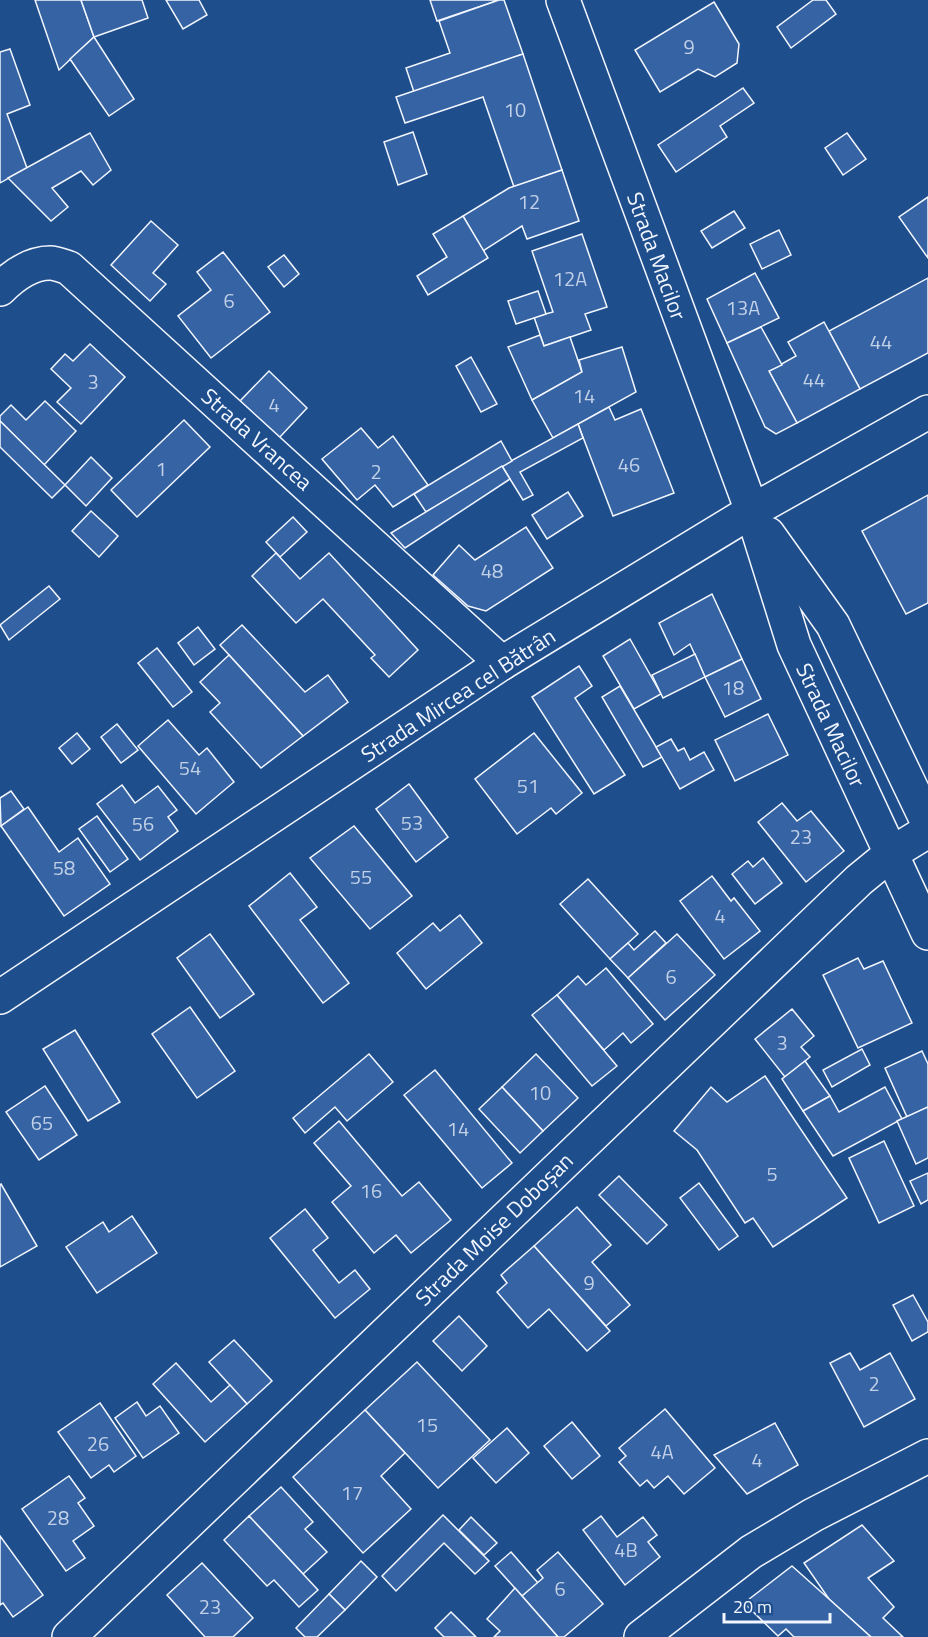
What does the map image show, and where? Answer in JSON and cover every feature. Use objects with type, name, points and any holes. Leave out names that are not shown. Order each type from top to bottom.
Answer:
[{"type":"street","name":"Strada Macilor","points":[[563,0],[752,511],[794,645],[928,933]]},
{"type":"street","name":"Strada Vrancea","points":[[0,289],[10,278],[31,267],[51,263],[69,268],[502,663]]},
{"type":"street","name":"Strada Mircea cel Bătrân","points":[[0,997],[502,663],[752,511],[928,412]]},
{"type":"street","name":"Strada Macilor","points":[[752,511],[833,625],[928,823]]},
{"type":"street","name":"Strada Moise Doboșan","points":[[69,1637],[842,896],[892,853],[928,831]]},
{"type":"street","points":[[641,1637],[751,1552],[813,1515],[928,1456]]},
{"type":"building","points":[[35,0],[81,0],[94,37],[59,70]]},
{"type":"building","points":[[81,0],[142,0],[148,18],[94,37]]},
{"type":"building","points":[[166,0],[199,0],[207,15],[183,29]]},
{"type":"building","points":[[430,0],[499,0],[437,21]]},
{"type":"building","points":[[504,0],[523,54],[414,92],[406,68],[450,53],[439,21]]},
{"type":"building","points":[[813,0],[826,0],[836,14],[791,48],[777,27]]},
{"type":"building","points":[[714,2],[739,44],[737,63],[715,77],[698,69],[660,92],[635,50]]},
{"type":"building","points":[[94,37],[134,99],[109,116],[70,59]]},
{"type":"building","points":[[10,49],[30,105],[7,114],[27,168],[0,183],[0,52]]},
{"type":"building","points":[[523,54],[562,170],[514,187],[483,97],[405,123],[396,97]]},
{"type":"building","points":[[743,88],[754,103],[720,126],[727,137],[676,172],[658,145]]},
{"type":"building","points":[[413,132],[427,174],[398,185],[384,142]]},
{"type":"building","points":[[90,133],[111,170],[93,185],[81,171],[52,188],[68,207],[51,221],[8,178]]},
{"type":"building","points":[[847,133],[866,159],[843,175],[825,148]]},
{"type":"building","points":[[562,170],[579,221],[527,239],[522,226],[483,251],[463,216],[509,188]]},
{"type":"building","points":[[928,197],[928,258],[899,217]]},
{"type":"building","points":[[734,211],[745,228],[712,248],[701,231]]},
{"type":"building","points":[[463,216],[488,258],[428,295],[417,276],[447,257],[433,234]]},
{"type":"building","points":[[151,221],[178,245],[153,273],[166,284],[150,301],[111,265]]},
{"type":"building","points":[[779,230],[791,255],[762,269],[750,244]]},
{"type":"building","points":[[582,234],[607,307],[585,314],[591,330],[544,346],[534,317],[553,312],[532,251]]},
{"type":"building","points":[[223,252],[270,312],[211,358],[178,316],[211,290],[197,272]]},
{"type":"building","points":[[284,255],[299,274],[284,287],[268,267]]},
{"type":"building","points":[[755,273],[779,318],[727,343],[707,299]]},
{"type":"building","points":[[928,278],[928,353],[860,389],[829,331]]},
{"type":"building","points":[[538,291],[546,314],[516,324],[508,301]]},
{"type":"building","points":[[824,322],[860,389],[797,423],[769,371],[796,356],[788,342]]},
{"type":"building","points":[[761,327],[782,365],[769,371],[797,423],[776,434],[765,427],[727,343]]},
{"type":"building","points":[[540,335],[544,346],[570,337],[582,372],[532,400],[508,347]]},
{"type":"building","points":[[90,344],[125,377],[81,424],[57,402],[71,388],[51,369],[65,354],[73,361]]},
{"type":"building","points":[[622,347],[636,392],[553,438],[532,400],[582,372],[579,360]]},
{"type":"building","points":[[471,357],[497,404],[481,412],[456,366]]},
{"type":"building","points":[[269,371],[307,408],[279,438],[240,401]]},
{"type":"building","points":[[45,401],[76,431],[44,465],[0,421],[0,416],[11,405],[26,420]]},
{"type":"building","points":[[609,407],[615,420],[641,409],[674,493],[613,516],[578,424]]},
{"type":"building","points":[[184,420],[210,447],[137,517],[111,490]]},
{"type":"building","points":[[0,421],[65,485],[52,498],[0,447]]},
{"type":"building","points":[[578,424],[583,438],[520,472],[533,495],[523,500],[502,466]]},
{"type":"building","points":[[361,428],[378,448],[393,436],[428,485],[393,507],[375,485],[357,500],[322,459]]},
{"type":"building","points":[[501,441],[512,461],[426,512],[414,494]]},
{"type":"building","points":[[91,457],[112,478],[86,506],[65,485]]},
{"type":"building","points":[[502,466],[510,479],[405,548],[391,533]]},
{"type":"building","points":[[568,492],[583,516],[547,539],[532,515]]},
{"type":"building","points":[[928,495],[928,603],[906,614],[862,531]]},
{"type":"building","points":[[91,511],[118,536],[99,557],[72,531]]},
{"type":"building","points":[[293,517],[307,532],[280,557],[266,542]]},
{"type":"building","points":[[526,527],[553,568],[486,611],[468,606],[433,575],[459,545],[475,560]]},
{"type":"building","points":[[276,553],[300,579],[329,553],[418,650],[389,677],[371,658],[375,655],[323,599],[296,623],[252,576]]},
{"type":"building","points":[[49,586],[60,599],[9,640],[0,625]]},
{"type":"building","points":[[712,594],[742,659],[705,677],[690,644],[674,655],[659,623]]},
{"type":"building","points":[[242,625],[305,692],[328,675],[348,702],[303,736],[220,645]]},
{"type":"building","points":[[198,627],[215,649],[194,665],[178,643]]},
{"type":"building","points":[[630,639],[661,694],[634,709],[603,656]]},
{"type":"building","points":[[157,648],[192,692],[173,707],[138,663]]},
{"type":"building","points":[[695,654],[705,677],[663,698],[652,675]]},
{"type":"building","points":[[229,655],[303,736],[261,768],[210,712],[220,703],[200,682]]},
{"type":"building","points":[[742,659],[761,699],[725,717],[705,677]]},
{"type":"building","points":[[579,666],[592,686],[575,698],[625,775],[594,794],[532,697]]},
{"type":"building","points":[[620,686],[662,757],[643,767],[602,697]]},
{"type":"building","points":[[768,714],[788,755],[735,781],[715,740]]},
{"type":"building","points":[[168,720],[199,755],[207,748],[234,782],[196,814],[138,746]]},
{"type":"building","points":[[117,724],[138,750],[121,763],[101,737]]},
{"type":"building","points":[[77,733],[90,749],[72,764],[59,748]]},
{"type":"building","points":[[534,733],[582,793],[556,814],[551,808],[517,834],[475,779]]},
{"type":"building","points":[[671,739],[678,751],[684,748],[690,760],[704,752],[714,770],[680,789],[656,747]]},
{"type":"building","points":[[409,784],[448,837],[416,862],[376,809]]},
{"type":"building","points":[[122,785],[135,803],[158,786],[177,810],[168,817],[178,831],[140,860],[97,804]]},
{"type":"building","points":[[11,791],[24,809],[1,826],[0,798]]},
{"type":"building","points":[[782,803],[797,821],[811,811],[844,851],[806,882],[758,822]]},
{"type":"building","points":[[28,807],[59,852],[78,838],[110,884],[64,916],[1,826]]},
{"type":"building","points":[[97,816],[128,859],[110,872],[79,829]]},
{"type":"building","points":[[354,826],[412,896],[370,929],[310,858]]},
{"type":"building","points":[[763,858],[782,883],[755,904],[732,874],[748,861],[753,867]]},
{"type":"building","points":[[290,873],[317,907],[300,920],[349,983],[323,1003],[249,906]]},
{"type":"building","points":[[712,876],[731,901],[734,898],[760,931],[724,959],[680,901]]},
{"type":"building","points":[[588,879],[638,934],[610,959],[560,904]]},
{"type":"building","points":[[460,915],[482,943],[426,989],[397,953],[433,923],[440,931]]},
{"type":"building","points":[[655,931],[666,943],[628,978],[610,959],[628,943],[634,950]]},
{"type":"building","points":[[210,934],[254,994],[220,1018],[177,958]]},
{"type":"building","points":[[677,934],[715,975],[665,1020],[628,978]]},
{"type":"building","points":[[858,958],[864,969],[883,961],[912,1023],[858,1048],[823,975]]},
{"type":"building","points":[[606,968],[653,1024],[631,1043],[623,1033],[604,1050],[557,995],[578,976],[586,985]]},
{"type":"building","points":[[557,995],[617,1066],[592,1086],[532,1015]]},
{"type":"building","points":[[190,1007],[235,1071],[197,1098],[152,1034]]},
{"type":"building","points":[[792,1009],[814,1036],[801,1047],[810,1057],[785,1077],[755,1039]]},
{"type":"building","points":[[75,1030],[120,1102],[88,1121],[43,1049]]},
{"type":"building","points":[[862,1049],[870,1065],[832,1087],[823,1070]]},
{"type":"building","points":[[922,1051],[928,1064],[928,1107],[907,1117],[885,1068]]},
{"type":"building","points":[[369,1054],[393,1082],[347,1121],[335,1107],[305,1133],[293,1118]]},
{"type":"building","points":[[536,1054],[578,1098],[543,1131],[502,1087]]},
{"type":"building","points":[[805,1061],[830,1096],[803,1111],[782,1079]]},
{"type":"building","points":[[435,1070],[512,1163],[482,1188],[404,1095]]},
{"type":"building","points":[[765,1076],[847,1198],[773,1247],[753,1218],[745,1223],[697,1150],[674,1131],[711,1087],[727,1102]]},
{"type":"building","points":[[45,1086],[77,1135],[39,1160],[6,1112]]},
{"type":"building","points":[[502,1087],[543,1131],[520,1153],[479,1109]]},
{"type":"building","points":[[885,1087],[902,1119],[833,1156],[803,1111],[830,1096],[839,1112]]},
{"type":"building","points":[[928,1107],[928,1158],[916,1164],[897,1121]]},
{"type":"building","points":[[339,1121],[402,1196],[419,1182],[451,1220],[411,1253],[396,1235],[374,1253],[332,1202],[351,1186],[314,1143]]},
{"type":"building","points":[[884,1141],[914,1206],[879,1223],[849,1158]]},
{"type":"building","points":[[928,1173],[928,1200],[921,1204],[910,1181]]},
{"type":"building","points":[[619,1176],[667,1225],[647,1244],[599,1195]]},
{"type":"building","points":[[699,1183],[738,1236],[719,1250],[680,1198]]},
{"type":"building","points":[[0,1185],[37,1246],[0,1267]]},
{"type":"building","points":[[577,1207],[611,1245],[592,1262],[630,1305],[606,1326],[534,1246]]},
{"type":"building","points":[[305,1209],[328,1238],[313,1250],[339,1283],[355,1270],[370,1289],[335,1318],[270,1238]]},
{"type":"building","points":[[132,1216],[157,1253],[97,1293],[66,1247],[103,1222],[109,1232]]},
{"type":"building","points":[[534,1246],[610,1331],[587,1351],[549,1309],[528,1328],[497,1292],[507,1283],[501,1275]]},
{"type":"building","points":[[913,1295],[928,1322],[928,1332],[912,1341],[893,1305]]},
{"type":"building","points":[[459,1316],[487,1346],[462,1371],[433,1341]]},
{"type":"building","points":[[234,1340],[272,1381],[247,1404],[209,1362]]},
{"type":"building","points":[[850,1353],[860,1370],[890,1353],[915,1399],[864,1427],[830,1363]]},
{"type":"building","points":[[417,1362],[490,1440],[438,1488],[365,1410]]},
{"type":"building","points":[[176,1363],[211,1402],[230,1385],[247,1404],[205,1442],[153,1384]]},
{"type":"building","points":[[137,1402],[146,1416],[160,1406],[179,1433],[143,1458],[115,1418]]},
{"type":"building","points":[[100,1403],[136,1456],[114,1472],[109,1465],[91,1478],[58,1432]]},
{"type":"building","points":[[665,1409],[715,1468],[684,1494],[668,1476],[654,1488],[647,1480],[640,1486],[619,1462],[626,1456],[619,1448]]},
{"type":"building","points":[[365,1410],[405,1453],[381,1476],[411,1509],[363,1553],[293,1477]]},
{"type":"building","points":[[572,1422],[600,1456],[572,1479],[544,1446]]},
{"type":"building","points":[[775,1423],[798,1465],[747,1494],[714,1455]]},
{"type":"building","points":[[507,1428],[529,1453],[496,1483],[473,1458]]},
{"type":"building","points":[[69,1476],[85,1498],[78,1503],[94,1526],[73,1541],[85,1558],[66,1571],[22,1509]]},
{"type":"building","points":[[281,1487],[313,1522],[305,1529],[327,1552],[303,1574],[249,1516]]},
{"type":"building","points":[[443,1515],[489,1561],[475,1574],[444,1543],[396,1591],[382,1576]]},
{"type":"building","points":[[249,1516],[318,1590],[299,1607],[274,1580],[267,1586],[224,1540]]},
{"type":"building","points":[[601,1516],[617,1537],[643,1517],[657,1535],[648,1542],[660,1557],[625,1585],[583,1530]]},
{"type":"building","points":[[471,1517],[497,1543],[484,1555],[459,1530]]},
{"type":"building","points":[[862,1525],[894,1561],[868,1578],[894,1607],[883,1618],[903,1637],[871,1637],[829,1599],[804,1563]]},
{"type":"building","points":[[0,1536],[43,1595],[13,1617],[3,1603],[0,1605]]},
{"type":"building","points":[[511,1552],[538,1583],[522,1596],[495,1566]]},
{"type":"building","points":[[558,1552],[603,1604],[564,1637],[558,1637],[522,1596],[543,1578],[537,1570]]},
{"type":"building","points":[[361,1561],[377,1577],[345,1610],[329,1594]]},
{"type":"building","points":[[202,1563],[253,1618],[233,1637],[205,1637],[167,1595]]},
{"type":"building","points":[[792,1566],[871,1637],[794,1637],[786,1629],[778,1636],[744,1603]]},
{"type":"building","points":[[515,1588],[558,1637],[494,1637],[500,1631],[487,1619]]},
{"type":"building","points":[[329,1594],[345,1610],[317,1637],[305,1637],[296,1628]]},
{"type":"building","points":[[451,1612],[476,1637],[444,1637],[435,1628]]}]
